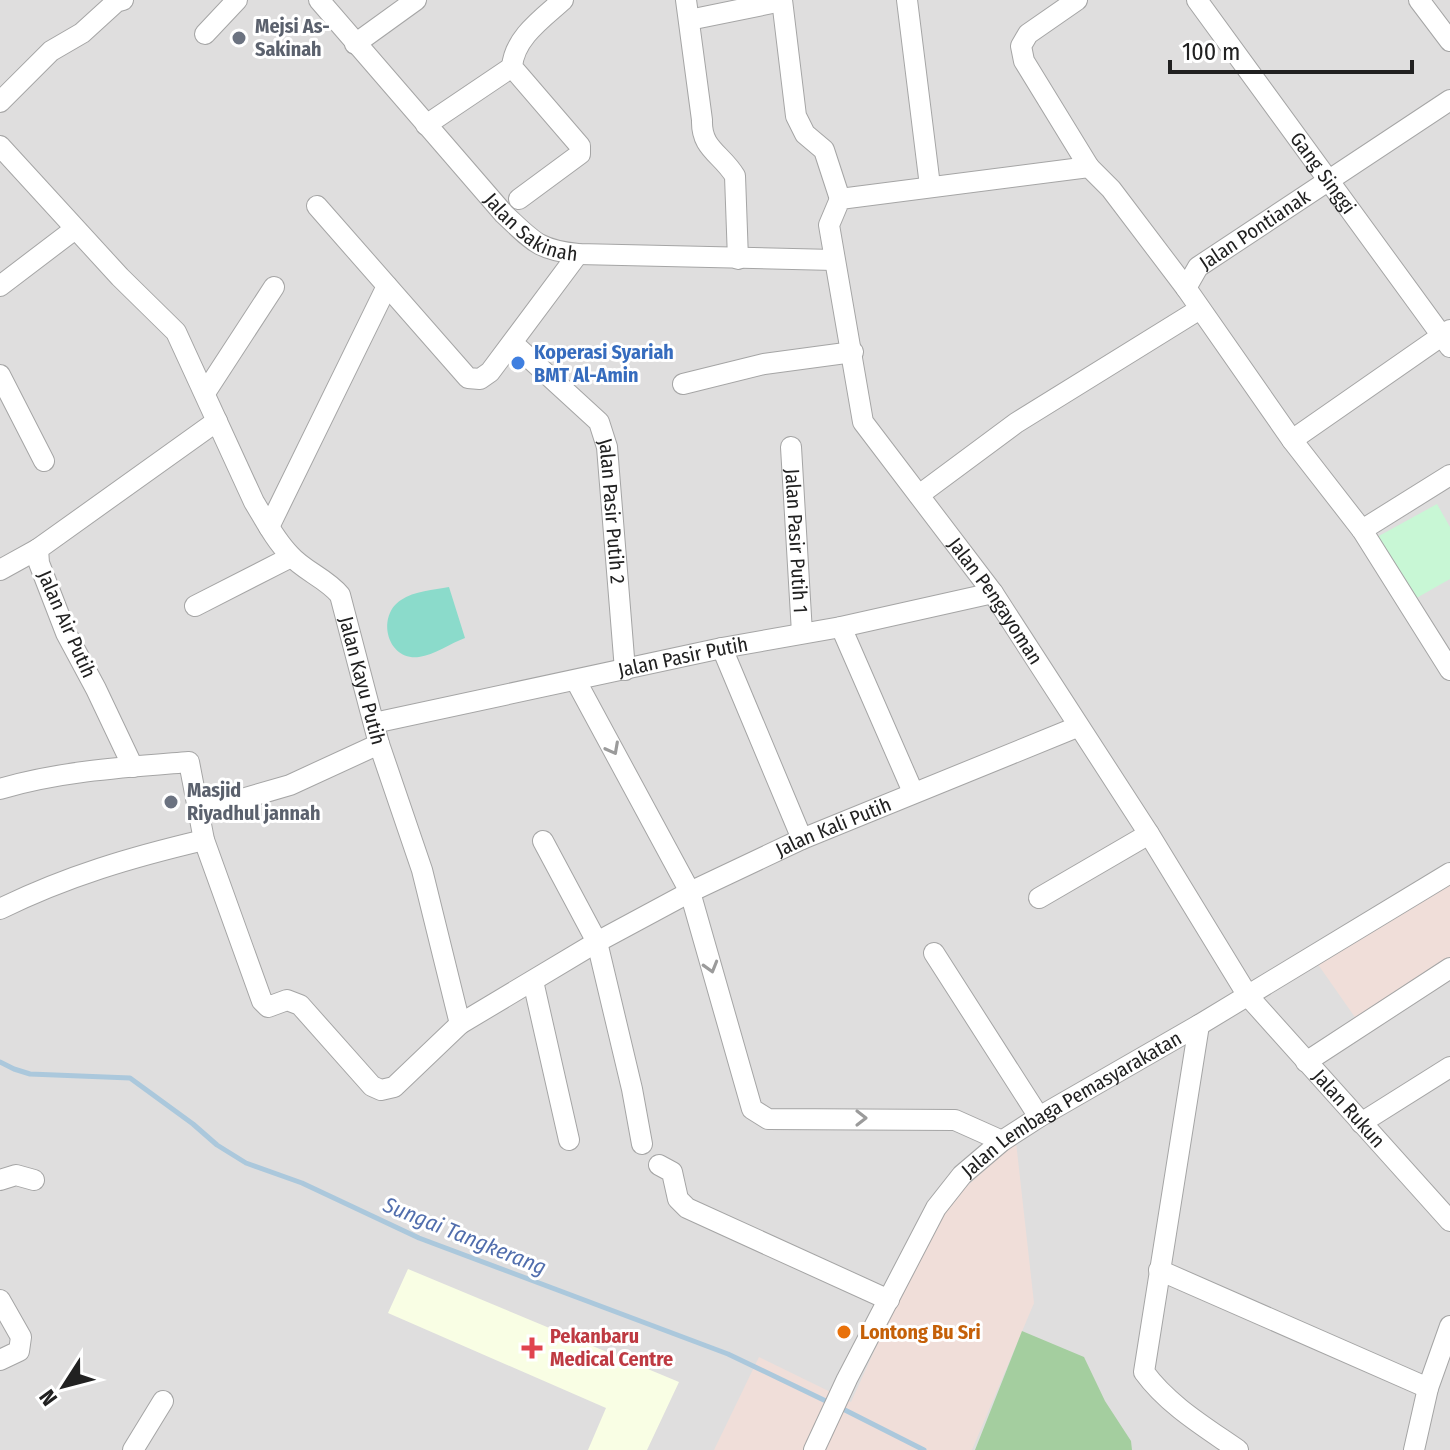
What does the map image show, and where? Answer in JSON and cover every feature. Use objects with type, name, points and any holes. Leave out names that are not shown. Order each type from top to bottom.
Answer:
[{"type":"street","points":[[0,102],[51,51],[82,33],[116,2],[137,0]]},
{"type":"street","points":[[205,34],[237,0]]},
{"type":"street","name":"Jalan Sakinah","points":[[319,0],[504,214],[537,245],[553,252],[578,254],[834,260]]},
{"type":"street","points":[[355,44],[416,0]]},
{"type":"street","points":[[519,199],[580,154],[580,146],[512,67],[513,55],[520,43],[563,0]]},
{"type":"street","points":[[907,0],[930,186]]},
{"type":"street","points":[[1077,0],[1028,34],[1021,46],[1024,61],[1089,167],[1111,189],[1186,288],[1292,440],[1362,530],[1450,670]]},
{"type":"street","name":"Gang Singgi","points":[[1197,0],[1327,182],[1447,338]]},
{"type":"street","points":[[1419,0],[1450,41]]},
{"type":"street","points":[[738,259],[735,176],[701,135],[702,120],[687,10],[782,1],[796,116],[805,134],[824,150],[840,199],[1089,167]]},
{"type":"street","points":[[426,125],[512,67]]},
{"type":"street","name":"Jalan Pontianak","points":[[1186,288],[1198,267],[1450,100]]},
{"type":"street","name":"Jalan Kayu Putih","points":[[0,146],[120,277],[176,332],[254,502],[269,527],[291,557],[340,595],[379,744],[422,870],[460,1024]]},
{"type":"street","name":"Jalan Pengayoman","points":[[840,199],[829,225],[863,422],[993,593],[1149,834],[1248,996]]},
{"type":"street","points":[[317,206],[468,378],[480,379],[490,372],[514,344],[578,254]]},
{"type":"street","points":[[0,286],[75,229]]},
{"type":"street","points":[[269,527],[387,286]]},
{"type":"street","points":[[205,393],[274,287]]},
{"type":"street","points":[[919,495],[1016,423],[1200,309]]},
{"type":"street","points":[[1292,440],[1447,338]]},
{"type":"street","name":"Jalan Pasir Putih 2","points":[[514,344],[599,422],[607,447],[625,670]]},
{"type":"street","points":[[683,384],[764,364],[853,352]]},
{"type":"street","points":[[0,375],[44,461]]},
{"type":"street","name":"Jalan Air Putih","points":[[133,767],[66,633],[39,563],[38,549],[217,421]]},
{"type":"street","name":"Jalan Pasir Putih 1","points":[[791,447],[802,633]]},
{"type":"street","points":[[1362,530],[1450,475]]},
{"type":"street","points":[[0,570],[38,549]]},
{"type":"street","points":[[195,606],[291,557]]},
{"type":"street","name":"Jalan Pasir Putih","points":[[374,723],[993,593]]},
{"type":"street","points":[[841,627],[913,792]]},
{"type":"street","points":[[722,648],[802,839]]},
{"type":"street","points":[[576,681],[690,892],[752,1109],[768,1119],[955,1120],[1002,1141]]},
{"type":"street","name":"Jalan Kali Putih","points":[[597,942],[690,892],[802,839],[1077,727]]},
{"type":"street","points":[[197,812],[290,785],[379,744]]},
{"type":"street","points":[[0,789],[21,783],[189,762],[204,840],[262,1001],[268,1007],[287,1000],[300,1005],[372,1086],[381,1090],[394,1087],[460,1024],[597,942]]},
{"type":"street","points":[[1039,898],[1149,834]]},
{"type":"street","points":[[0,909],[43,888],[124,859],[204,840]]},
{"type":"street","points":[[543,841],[597,942],[642,1144]]},
{"type":"street","name":"Jalan Lembaga Pemasyarakatan","points":[[814,1450],[847,1379],[936,1208],[962,1175],[1002,1141],[1039,1117],[1248,996],[1450,873]]},
{"type":"street","points":[[934,953],[1039,1117]]},
{"type":"street","points":[[1306,1062],[1450,968]]},
{"type":"street","points":[[533,981],[569,1140]]},
{"type":"street","name":"Jalan Rukun","points":[[1248,996],[1361,1123],[1443,1201],[1450,1221]]},
{"type":"street","points":[[1199,1025],[1144,1372],[1152,1383],[1192,1418],[1238,1450]]},
{"type":"street","points":[[1361,1123],[1450,1067]]},
{"type":"street","points":[[659,1165],[672,1172],[678,1199],[687,1208],[889,1300]]},
{"type":"street","points":[[0,1180],[16,1175],[34,1180]]},
{"type":"street","points":[[1159,1270],[1428,1388]]},
{"type":"street","points":[[0,1300],[22,1343],[19,1351],[0,1360]]},
{"type":"street","points":[[1414,1450],[1428,1388],[1450,1326]]},
{"type":"street","points":[[133,1450],[163,1401]]},
{"type":"shaded area","points":[[0,0],[1450,0],[1450,1450],[0,1450]]},
{"type":"shaded area","points":[[449,587],[465,638],[425,656],[408,656],[399,652],[393,645],[387,626],[393,607],[412,595]]},
{"type":"shaded area","points":[[1450,881],[1450,964],[1359,1023],[1317,963]]},
{"type":"shaded area","points":[[1016,1142],[1034,1303],[972,1450],[714,1450],[759,1357],[851,1402],[946,1205]]},
{"type":"shaded area","name":"Pekanbaru Medical Centre","points":[[408,1269],[679,1382],[647,1450],[588,1450],[606,1408],[388,1313]]},
{"type":"green space","points":[[1437,504],[1450,527],[1450,579],[1413,600],[1377,537]]},
{"type":"green space","points":[[1022,1331],[1084,1357],[1105,1401],[1131,1441],[1132,1450],[975,1450]]},
{"type":"waterway","name":"Sungai Tangkerang","points":[[0,1062],[30,1074],[130,1078],[217,1145],[246,1163],[302,1183],[419,1238],[728,1354],[830,1403]]},
{"type":"waterway","name":"Sungai Tangkerang","points":[[839,1407],[924,1450]]},
{"type":"place","name":"Mejsi As- Sakinah","points":[[239,38]]},
{"type":"place","name":"Koperasi Syariah BMT Al-Amin","points":[[518,363]]},
{"type":"place","name":"Masjid Riyadhul jannah","points":[[171,802]]},
{"type":"place","name":"Lontong Bu Sri","points":[[844,1332]]},
{"type":"place","name":"Pekanbaru Medical Centre","points":[[532,1348]]}]
